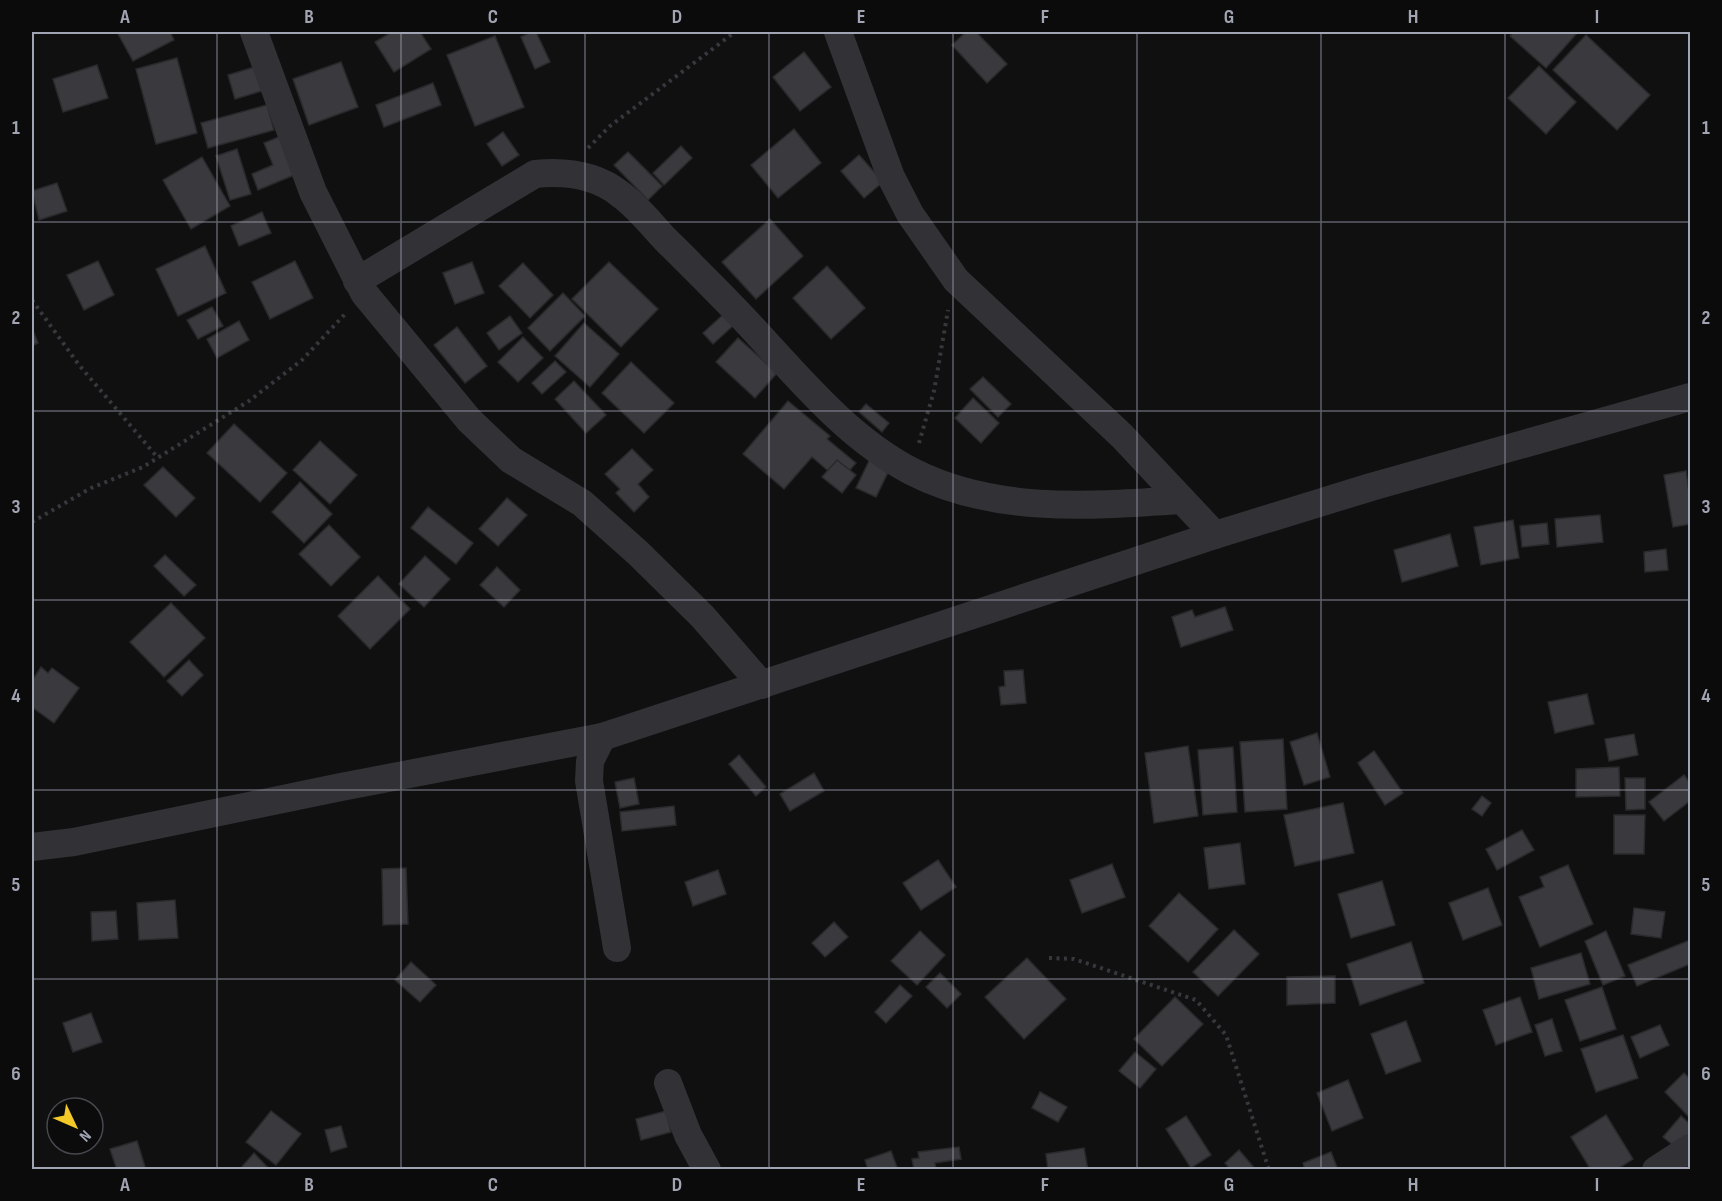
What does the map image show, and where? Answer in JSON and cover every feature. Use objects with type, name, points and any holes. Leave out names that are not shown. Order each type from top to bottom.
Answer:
[{"type":"street","points":[[254,32],[313,192],[361,287],[470,420],[511,460],[582,502],[703,617],[762,685]]},
{"type":"street","points":[[838,32],[891,177],[910,214],[956,280],[1122,436],[1215,535]]},
{"type":"street","points":[[361,287],[535,174],[564,171],[589,177],[620,193],[733,307],[831,412],[909,470],[964,494],[1010,502],[1121,504],[1182,500]]},
{"type":"street","points":[[32,847],[74,843],[341,787],[602,737],[1215,535],[1371,486],[1690,397]]},
{"type":"street","points":[[602,737],[590,761],[589,781],[617,948]]},
{"type":"street","points":[[668,1083],[688,1135],[707,1170]]},
{"type":"street","points":[[1656,1170],[1690,1148]]},
{"type":"path","points":[[564,171],[610,126],[735,32]]},
{"type":"path","points":[[909,470],[934,391],[942,335],[956,280]]},
{"type":"path","points":[[32,522],[92,488],[143,467],[279,381],[361,287]]},
{"type":"path","points":[[32,300],[79,365],[158,458]]},
{"type":"path","points":[[1048,958],[1074,959],[1155,984],[1196,1000],[1226,1035],[1269,1170]]},
{"type":"building","points":[[117,32],[170,32],[174,40],[133,61]]},
{"type":"building","points":[[392,32],[420,32],[431,49],[394,72],[375,42]]},
{"type":"building","points":[[536,32],[550,62],[535,69],[521,37]]},
{"type":"building","points":[[966,32],[976,32],[1007,64],[987,83],[952,45]]},
{"type":"building","points":[[1513,32],[1578,32],[1546,68],[1510,36]]},
{"type":"building","points":[[1586,35],[1650,95],[1617,130],[1553,70]]},
{"type":"building","points":[[495,36],[524,107],[475,126],[447,55]]},
{"type":"building","points":[[804,52],[831,87],[800,111],[773,77]]},
{"type":"building","points":[[177,58],[197,133],[156,144],[136,69]]},
{"type":"building","points":[[341,62],[358,107],[309,125],[293,79]]},
{"type":"building","points":[[97,65],[108,98],[63,112],[53,79]]},
{"type":"building","points":[[258,66],[265,90],[235,99],[228,75]]},
{"type":"building","points":[[1539,66],[1576,102],[1546,134],[1508,98]]},
{"type":"building","points":[[433,83],[441,105],[384,127],[376,105]]},
{"type":"building","points":[[267,105],[274,130],[208,148],[201,123]]},
{"type":"building","points":[[794,129],[821,163],[778,198],[751,165]]},
{"type":"building","points":[[503,132],[519,155],[502,166],[487,144]]},
{"type":"building","points":[[284,135],[299,173],[258,190],[252,174],[273,165],[264,143]]},
{"type":"building","points":[[681,146],[692,158],[664,185],[653,173]]},
{"type":"building","points":[[237,149],[251,194],[230,200],[216,156]]},
{"type":"building","points":[[628,152],[662,186],[648,200],[614,165]]},
{"type":"building","points":[[859,155],[883,182],[864,198],[841,171]]},
{"type":"building","points":[[202,157],[230,206],[191,229],[163,180]]},
{"type":"building","points":[[57,183],[67,211],[39,220],[32,191]]},
{"type":"building","points":[[262,212],[271,233],[239,246],[231,226]]},
{"type":"building","points":[[770,219],[803,256],[756,299],[722,262]]},
{"type":"building","points":[[205,246],[226,293],[178,316],[156,269]]},
{"type":"building","points":[[98,261],[114,295],[84,310],[67,275]]},
{"type":"building","points":[[295,261],[313,298],[270,319],[252,282]]},
{"type":"building","points":[[472,262],[484,293],[455,304],[443,273]]},
{"type":"building","points":[[609,262],[658,309],[621,347],[572,299]]},
{"type":"building","points":[[523,263],[553,295],[530,318],[499,286]]},
{"type":"building","points":[[827,266],[865,308],[831,339],[793,298]]},
{"type":"building","points":[[563,293],[585,316],[550,351],[528,328]]},
{"type":"building","points":[[212,307],[223,326],[198,339],[187,320]]},
{"type":"building","points":[[726,312],[736,323],[713,344],[703,333]]},
{"type":"building","points":[[510,316],[522,333],[499,350],[487,333]]},
{"type":"building","points":[[239,321],[249,340],[217,358],[207,339]]},
{"type":"building","points":[[584,323],[619,354],[590,387],[555,356]]},
{"type":"building","points":[[457,327],[487,366],[465,383],[434,345]]},
{"type":"building","points":[[32,328],[38,343],[32,346]]},
{"type":"building","points":[[523,337],[543,358],[518,382],[498,362]]},
{"type":"building","points":[[738,338],[777,373],[755,398],[716,362]]},
{"type":"building","points":[[555,361],[566,372],[542,394],[532,383]]},
{"type":"building","points":[[631,362],[674,403],[644,433],[602,393]]},
{"type":"building","points":[[983,377],[1011,404],[998,417],[970,389]]},
{"type":"building","points":[[574,381],[606,415],[586,433],[555,399]]},
{"type":"building","points":[[973,398],[999,423],[981,443],[955,418]]},
{"type":"building","points":[[788,401],[830,436],[827,439],[856,463],[840,481],[812,457],[784,489],[743,454]]},
{"type":"building","points":[[866,404],[889,423],[882,432],[859,412]]},
{"type":"building","points":[[234,424],[287,473],[260,502],[207,453]]},
{"type":"building","points":[[320,441],[357,475],[330,504],[293,470]]},
{"type":"building","points":[[632,449],[653,470],[638,484],[649,497],[634,512],[616,493],[620,489],[605,474]]},
{"type":"building","points":[[871,457],[891,466],[876,497],[856,488]]},
{"type":"building","points":[[837,460],[856,475],[842,493],[822,477]]},
{"type":"building","points":[[163,467],[195,498],[176,517],[144,485]]},
{"type":"building","points":[[1686,471],[1690,499],[1690,524],[1673,527],[1664,475]]},
{"type":"building","points":[[300,482],[332,514],[304,543],[272,512]]},
{"type":"building","points":[[507,498],[527,515],[498,546],[479,529]]},
{"type":"building","points":[[428,507],[473,543],[456,564],[411,528]]},
{"type":"building","points":[[1600,515],[1603,542],[1557,547],[1555,519]]},
{"type":"building","points":[[1513,520],[1519,558],[1481,565],[1474,527]]},
{"type":"building","points":[[1547,523],[1549,544],[1522,547],[1520,526]]},
{"type":"building","points":[[329,525],[360,557],[331,586],[299,554]]},
{"type":"building","points":[[1450,534],[1458,566],[1402,582],[1394,550]]},
{"type":"building","points":[[1666,549],[1668,570],[1645,572],[1644,552]]},
{"type":"building","points":[[165,555],[196,585],[184,596],[154,566]]},
{"type":"building","points":[[425,556],[450,579],[424,607],[399,584]]},
{"type":"building","points":[[497,567],[520,590],[504,607],[480,585]]},
{"type":"building","points":[[378,576],[410,609],[370,649],[338,616]]},
{"type":"building","points":[[171,603],[205,638],[164,677],[130,642]]},
{"type":"building","points":[[1225,607],[1233,630],[1181,647],[1172,617],[1192,610],[1195,617]]},
{"type":"building","points":[[189,660],[203,675],[182,696],[167,681]]},
{"type":"building","points":[[41,667],[48,673],[52,668],[79,688],[54,723],[32,707],[32,681]]},
{"type":"building","points":[[1023,670],[1026,703],[1001,705],[999,687],[1005,686],[1004,671]]},
{"type":"building","points":[[1587,694],[1594,724],[1555,733],[1548,702]]},
{"type":"building","points":[[1317,733],[1330,777],[1304,785],[1290,742]]},
{"type":"building","points":[[1634,734],[1638,755],[1609,761],[1605,739]]},
{"type":"building","points":[[1283,739],[1287,809],[1245,812],[1240,742]]},
{"type":"building","points":[[1188,746],[1198,816],[1154,823],[1145,753]]},
{"type":"building","points":[[1233,747],[1237,812],[1203,815],[1198,750]]},
{"type":"building","points":[[1374,751],[1403,793],[1385,805],[1358,763]]},
{"type":"building","points":[[739,755],[766,787],[756,796],[729,764]]},
{"type":"building","points":[[1619,767],[1620,796],[1576,797],[1576,769]]},
{"type":"building","points":[[814,773],[824,791],[790,811],[780,794]]},
{"type":"building","points":[[1684,775],[1690,783],[1690,801],[1664,821],[1649,802]]},
{"type":"building","points":[[634,778],[639,804],[620,808],[615,782]]},
{"type":"building","points":[[1625,778],[1645,778],[1645,809],[1626,810]]},
{"type":"building","points":[[1482,796],[1491,803],[1482,816],[1472,809]]},
{"type":"building","points":[[1343,803],[1354,853],[1295,866],[1284,815]]},
{"type":"building","points":[[674,806],[676,825],[622,831],[620,812]]},
{"type":"building","points":[[1614,815],[1645,815],[1644,854],[1614,854]]},
{"type":"building","points":[[1522,830],[1534,850],[1497,870],[1486,849]]},
{"type":"building","points":[[1240,843],[1245,884],[1209,889],[1204,848]]},
{"type":"building","points":[[938,860],[956,887],[921,910],[903,883]]},
{"type":"building","points":[[1112,864],[1125,897],[1082,913],[1070,880]]},
{"type":"building","points":[[1568,865],[1593,924],[1540,947],[1519,897],[1544,887],[1540,877]]},
{"type":"building","points":[[406,868],[408,924],[383,925],[382,869]]},
{"type":"building","points":[[718,870],[726,894],[693,906],[685,882]]},
{"type":"building","points":[[1382,881],[1395,925],[1351,938],[1338,894]]},
{"type":"building","points":[[1488,888],[1502,925],[1463,940],[1449,903]]},
{"type":"building","points":[[1179,893],[1218,929],[1188,962],[1149,926]]},
{"type":"building","points":[[175,900],[178,938],[139,940],[137,903]]},
{"type":"building","points":[[1634,908],[1665,912],[1661,938],[1631,934]]},
{"type":"building","points":[[116,911],[118,939],[92,941],[91,912]]},
{"type":"building","points":[[834,922],[848,937],[825,957],[812,943]]},
{"type":"building","points":[[1234,930],[1259,954],[1218,996],[1193,972]]},
{"type":"building","points":[[920,931],[945,955],[917,985],[891,961]]},
{"type":"building","points":[[1606,931],[1625,976],[1603,985],[1585,941]]},
{"type":"building","points":[[1690,940],[1690,964],[1637,986],[1628,965]]},
{"type":"building","points":[[1411,942],[1424,983],[1360,1005],[1347,964]]},
{"type":"building","points":[[1581,953],[1590,984],[1539,999],[1531,968]]},
{"type":"building","points":[[1027,958],[1066,999],[1024,1039],[985,997]]},
{"type":"building","points":[[411,962],[436,985],[420,1002],[395,980]]},
{"type":"building","points":[[940,973],[961,994],[947,1008],[926,987]]},
{"type":"building","points":[[1335,976],[1335,1003],[1287,1005],[1287,977]]},
{"type":"building","points":[[900,985],[912,996],[886,1023],[875,1012]]},
{"type":"building","points":[[1602,987],[1616,1029],[1580,1041],[1565,1000]]},
{"type":"building","points":[[1175,997],[1203,1024],[1162,1066],[1134,1039]]},
{"type":"building","points":[[1520,997],[1532,1032],[1496,1045],[1483,1010]]},
{"type":"building","points":[[91,1013],[102,1042],[73,1052],[63,1023]]},
{"type":"building","points":[[1552,1019],[1562,1051],[1545,1056],[1535,1025]]},
{"type":"building","points":[[1406,1021],[1421,1061],[1386,1074],[1371,1034]]},
{"type":"building","points":[[1660,1025],[1669,1045],[1640,1058],[1631,1037]]},
{"type":"building","points":[[1623,1035],[1638,1078],[1596,1092],[1581,1049]]},
{"type":"building","points":[[1135,1052],[1156,1069],[1140,1088],[1119,1071]]},
{"type":"building","points":[[1684,1073],[1690,1079],[1690,1118],[1665,1092]]},
{"type":"building","points":[[1348,1080],[1363,1118],[1332,1131],[1317,1093]]},
{"type":"building","points":[[1040,1092],[1067,1107],[1058,1122],[1032,1108]]},
{"type":"building","points":[[271,1111],[301,1134],[276,1165],[246,1142]]},
{"type":"building","points":[[666,1111],[671,1132],[641,1140],[636,1119]]},
{"type":"building","points":[[1606,1115],[1633,1159],[1616,1170],[1591,1170],[1571,1137]]},
{"type":"building","points":[[1186,1116],[1211,1155],[1191,1168],[1166,1129]]},
{"type":"building","points":[[1681,1116],[1690,1124],[1690,1139],[1680,1151],[1663,1137]]},
{"type":"building","points":[[341,1126],[347,1147],[331,1152],[325,1130]]},
{"type":"building","points":[[137,1141],[146,1170],[117,1170],[110,1149]]},
{"type":"building","points":[[959,1147],[961,1159],[935,1163],[936,1170],[914,1170],[912,1159],[919,1158],[918,1152]]},
{"type":"building","points":[[1084,1148],[1088,1170],[1048,1170],[1046,1154]]},
{"type":"building","points":[[1239,1150],[1256,1170],[1231,1170],[1225,1163]]},
{"type":"building","points":[[891,1151],[898,1170],[868,1170],[865,1160]]},
{"type":"building","points":[[1331,1152],[1338,1170],[1305,1170],[1303,1163]]},
{"type":"building","points":[[254,1153],[270,1170],[239,1170]]}]
